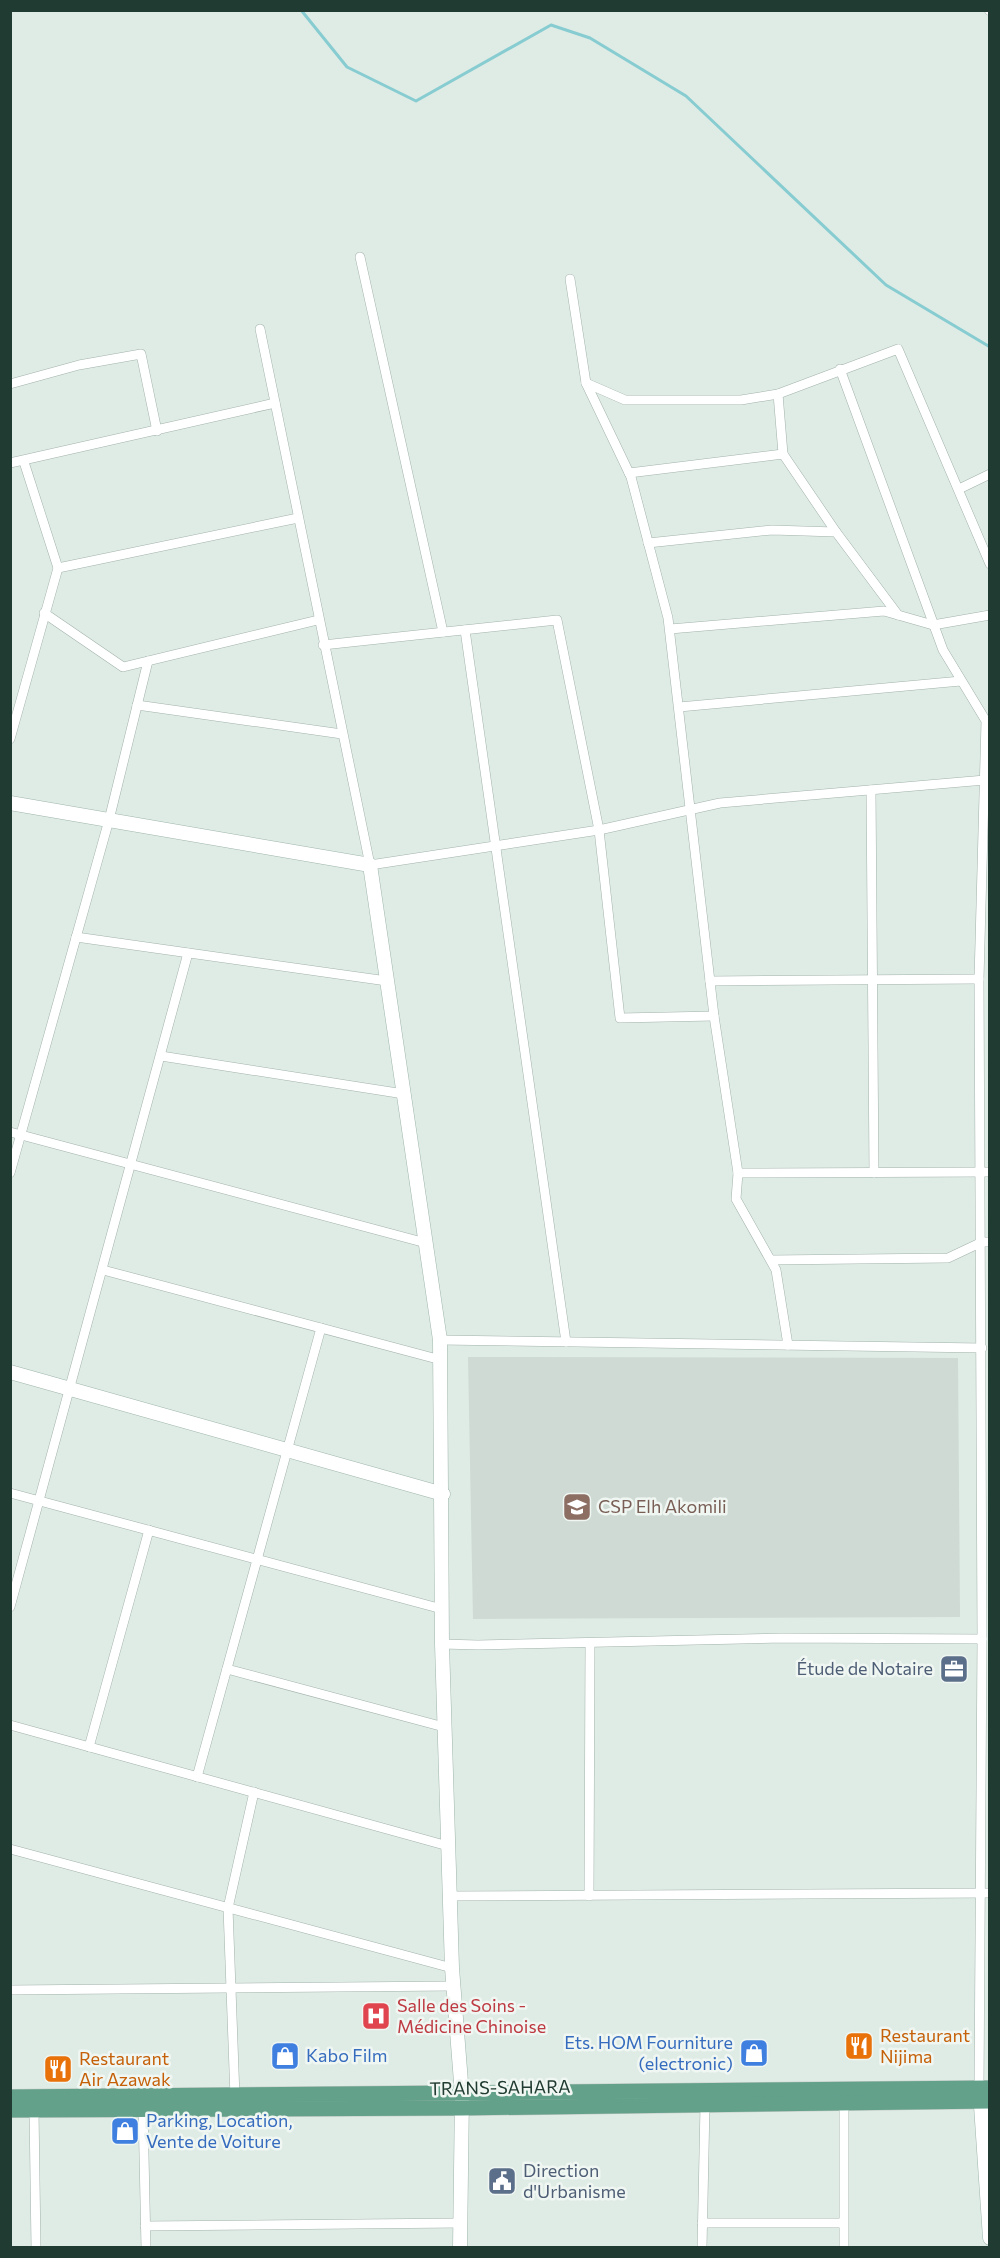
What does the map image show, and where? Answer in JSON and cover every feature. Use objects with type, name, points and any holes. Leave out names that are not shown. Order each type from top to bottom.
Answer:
[{"type":"main road","name":"TRANS-SAHARA","points":[[10,2110],[462,2101],[985,2095]]},
{"type":"main road","name":"TRANS-SAHARA","points":[[10,2097],[236,2097],[705,2105],[844,2104],[893,2096]]},
{"type":"street","points":[[360,256],[443,632]]},
{"type":"street","points":[[570,279],[586,383],[629,473],[670,629],[714,1016],[738,1173],[736,1199],[776,1270],[788,1345]]},
{"type":"street","points":[[260,329],[323,645],[370,865],[440,1341],[444,1727],[452,1968],[462,2101],[460,2247]]},
{"type":"street","points":[[586,383],[625,400],[741,400],[778,394],[898,349],[987,548],[990,564]]},
{"type":"street","points":[[10,384],[79,365],[141,354],[157,431]]},
{"type":"street","points":[[840,369],[943,650],[986,721],[979,979],[985,1094],[986,1172],[982,1348],[982,1639],[986,1650],[985,2095],[990,2238]]},
{"type":"street","points":[[778,394],[783,454],[836,532],[898,615]]},
{"type":"street","points":[[10,463],[24,462],[275,403]]},
{"type":"street","points":[[629,473],[783,454]]},
{"type":"street","points":[[10,738],[58,568],[24,462]]},
{"type":"street","points":[[959,489],[990,474]]},
{"type":"street","points":[[58,568],[298,518]]},
{"type":"street","points":[[648,543],[772,530],[836,532]]},
{"type":"street","points":[[670,629],[884,611],[933,625],[990,615]]},
{"type":"street","points":[[44,614],[123,667],[318,620]]},
{"type":"street","points":[[323,645],[557,620],[599,830],[620,1018],[714,1016]]},
{"type":"street","points":[[465,630],[566,1342]]},
{"type":"street","points":[[10,1173],[109,820],[148,661]]},
{"type":"street","points":[[679,707],[961,681]]},
{"type":"street","points":[[137,705],[342,734]]},
{"type":"street","points":[[10,803],[370,865],[599,830],[720,803],[985,780]]},
{"type":"street","points":[[871,790],[874,1173]]},
{"type":"street","points":[[76,937],[387,981]]},
{"type":"street","points":[[10,1607],[188,953]]},
{"type":"street","points":[[710,981],[979,979]]},
{"type":"street","points":[[161,1056],[404,1094]]},
{"type":"street","points":[[10,1132],[426,1243]]},
{"type":"street","points":[[738,1173],[986,1172]]},
{"type":"street","points":[[771,1260],[948,1258],[986,1242]]},
{"type":"street","points":[[103,1270],[441,1360]]},
{"type":"street","points":[[197,1777],[321,1328]]},
{"type":"street","points":[[440,1341],[982,1348]]},
{"type":"street","points":[[10,1372],[443,1494]]},
{"type":"street","points":[[10,1493],[442,1610]]},
{"type":"street","points":[[89,1747],[149,1530]]},
{"type":"street","points":[[442,1644],[781,1638],[982,1639]]},
{"type":"street","points":[[589,1896],[590,1643]]},
{"type":"street","points":[[227,1669],[444,1727]]},
{"type":"street","points":[[10,1725],[448,1846]]},
{"type":"street","points":[[236,2097],[228,1908],[254,1792]]},
{"type":"street","points":[[10,1849],[452,1968]]},
{"type":"street","points":[[450,1896],[985,1893]]},
{"type":"street","points":[[10,1990],[454,1986]]},
{"type":"street","points":[[844,2104],[844,2247]]},
{"type":"street","points":[[702,2247],[705,2105]]},
{"type":"street","points":[[143,2109],[146,2247]]},
{"type":"street","points":[[34,2110],[36,2247]]},
{"type":"street","points":[[145,2226],[461,2223]]},
{"type":"street","points":[[702,2223],[843,2223]]},
{"type":"shaded area","points":[[468,1357],[958,1358],[960,1617],[473,1619]]},
{"type":"waterway","points":[[301,10],[347,67],[416,101],[551,25],[590,38],[686,96],[886,285],[990,347]]},
{"type":"place","name":"CSP Elh Akomili","points":[[577,1507]]},
{"type":"place","name":"Étude de Notaire","points":[[954,1669]]},
{"type":"place","name":"Salle des Soins - Médicine Chinoise","points":[[376,2016]]},
{"type":"place","name":"Restaurant Nijima","points":[[859,2046]]},
{"type":"place","name":"Ets. HOM Fourniture (electronic)","points":[[754,2053]]},
{"type":"place","name":"Kabo Film","points":[[285,2056]]},
{"type":"place","name":"Restaurant Air Azawak","points":[[58,2069]]},
{"type":"place","name":"Parking, Location, Vente de Voiture","points":[[125,2131]]},
{"type":"place","name":"Direction d'Urbanisme","points":[[502,2181]]}]
